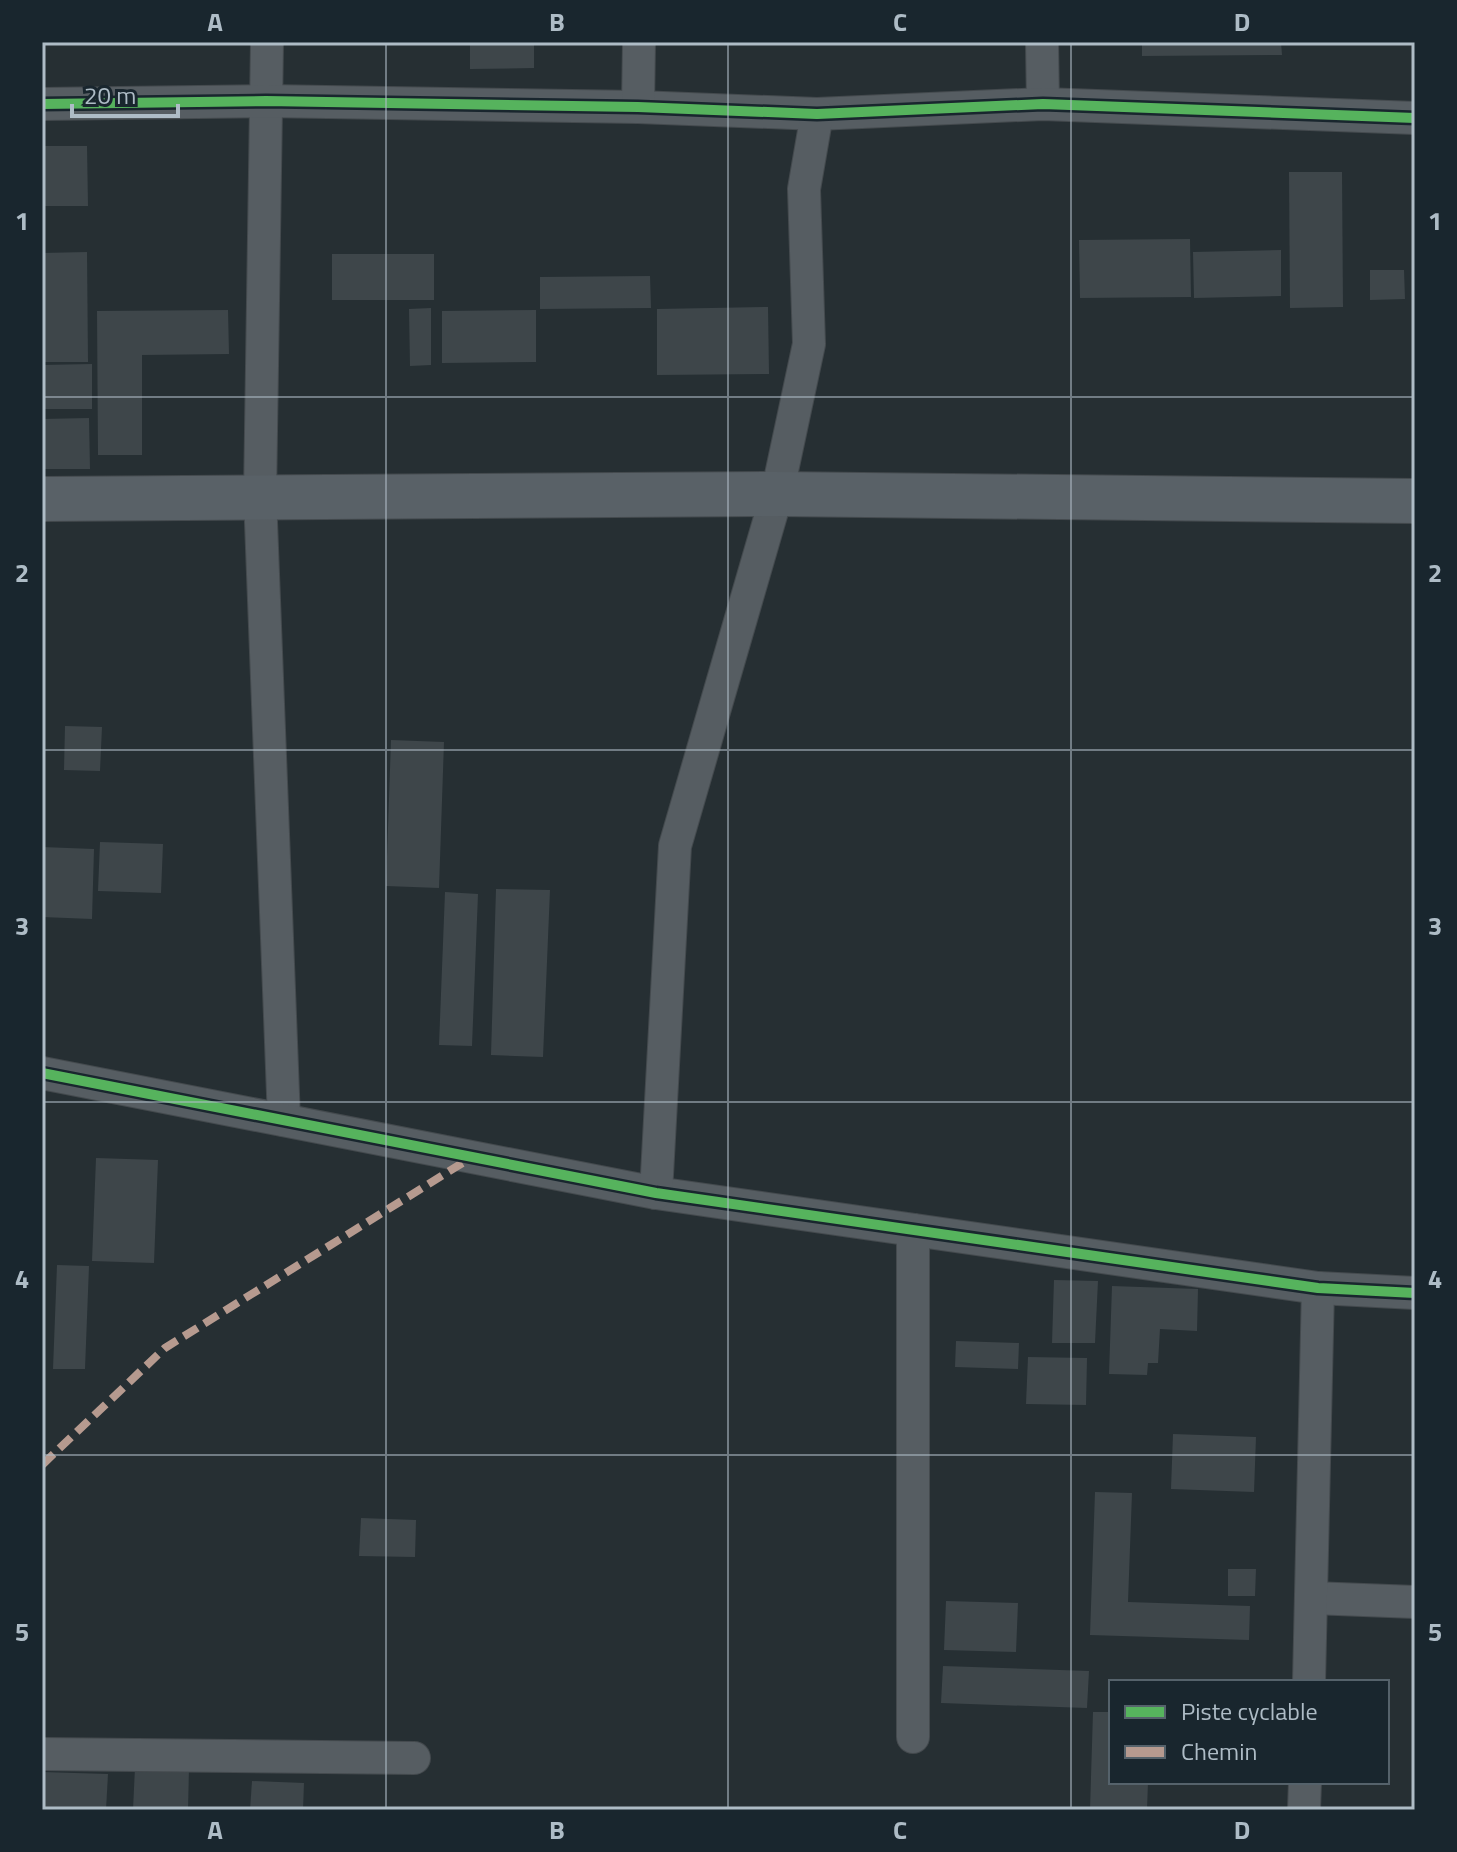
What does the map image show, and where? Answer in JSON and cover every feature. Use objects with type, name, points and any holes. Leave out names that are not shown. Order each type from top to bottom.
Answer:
[{"type":"street","points":[[267,42],[260,496],[284,1120]]},
{"type":"street","points":[[638,107],[639,42]]},
{"type":"street","points":[[1042,42],[1043,104]]},
{"type":"street","points":[[42,104],[266,101],[638,107],[817,114],[1043,104],[1415,118]]},
{"type":"street","points":[[656,1193],[675,846],[777,494],[809,344],[804,189],[817,114]]},
{"type":"street","points":[[42,499],[777,494],[1415,501]]},
{"type":"street","points":[[42,1073],[656,1193],[1318,1288],[1415,1293]]},
{"type":"street","points":[[913,1230],[913,1737]]},
{"type":"street","points":[[1309,1680],[1318,1288]]},
{"type":"street","points":[[1312,1598],[1415,1602]]},
{"type":"street","points":[[42,1754],[414,1758]]},
{"type":"street","points":[[1304,1810],[1305,1784]]},
{"type":"building","points":[[470,42],[534,42],[534,68],[470,69]]},
{"type":"building","points":[[1142,42],[1281,42],[1282,55],[1142,56]]},
{"type":"building","points":[[42,146],[87,146],[88,206],[42,206]]},
{"type":"building","points":[[1289,172],[1342,172],[1343,307],[1290,308]]},
{"type":"building","points":[[1190,239],[1191,297],[1080,298],[1079,240]]},
{"type":"building","points":[[1281,250],[1281,296],[1194,298],[1193,252]]},
{"type":"building","points":[[87,252],[88,362],[42,362],[42,253]]},
{"type":"building","points":[[332,254],[434,254],[434,300],[332,300]]},
{"type":"building","points":[[1370,270],[1404,270],[1405,299],[1370,300]]},
{"type":"building","points":[[650,276],[651,308],[540,309],[540,277]]},
{"type":"building","points":[[768,307],[769,374],[657,375],[657,309]]},
{"type":"building","points":[[431,308],[431,365],[410,366],[409,309]]},
{"type":"building","points":[[228,310],[229,354],[142,355],[142,455],[98,455],[97,311]]},
{"type":"building","points":[[536,310],[536,362],[442,363],[442,311]]},
{"type":"building","points":[[92,364],[92,409],[42,409],[42,365]]},
{"type":"building","points":[[89,418],[90,469],[42,469],[42,419]]},
{"type":"building","points":[[65,726],[102,727],[100,771],[64,770]]},
{"type":"building","points":[[391,740],[444,742],[439,888],[386,886]]},
{"type":"building","points":[[100,842],[163,844],[161,893],[98,891]]},
{"type":"building","points":[[42,847],[94,849],[92,919],[42,917]]},
{"type":"building","points":[[496,889],[550,890],[543,1057],[491,1055]]},
{"type":"building","points":[[445,892],[478,894],[472,1046],[439,1045]]},
{"type":"building","points":[[96,1158],[158,1160],[154,1263],[92,1261]]},
{"type":"building","points":[[57,1265],[89,1266],[85,1369],[53,1369]]},
{"type":"building","points":[[1054,1280],[1098,1281],[1095,1343],[1052,1343]]},
{"type":"building","points":[[1112,1286],[1198,1289],[1197,1331],[1160,1329],[1158,1363],[1148,1363],[1147,1375],[1109,1374]]},
{"type":"building","points":[[956,1341],[1019,1343],[1018,1369],[955,1367]]},
{"type":"building","points":[[1028,1357],[1087,1358],[1086,1405],[1026,1404]]},
{"type":"building","points":[[1173,1434],[1256,1437],[1254,1492],[1171,1489]]},
{"type":"building","points":[[1095,1492],[1132,1493],[1128,1602],[1250,1606],[1249,1640],[1090,1635]]},
{"type":"building","points":[[361,1518],[416,1520],[415,1557],[359,1556]]},
{"type":"building","points":[[1228,1569],[1256,1569],[1255,1596],[1228,1596]]},
{"type":"building","points":[[946,1601],[1018,1603],[1016,1652],[944,1650]]},
{"type":"building","points":[[943,1666],[1089,1671],[1087,1708],[941,1703]]},
{"type":"building","points":[[1093,1712],[1109,1712],[1109,1784],[1148,1784],[1147,1810],[1090,1810]]},
{"type":"building","points":[[135,1767],[189,1768],[188,1810],[133,1810]]},
{"type":"building","points":[[42,1772],[108,1774],[106,1810],[42,1810]]},
{"type":"building","points":[[252,1781],[304,1783],[303,1810],[250,1810]]},
{"type":"marked path","points":[[42,1465],[165,1348],[472,1157]]},
{"type":"cycle path","points":[[42,104],[266,101],[638,107],[817,114],[1043,104],[1415,118]]},
{"type":"cycle path","points":[[42,1073],[656,1193],[1318,1288],[1415,1293]]}]
